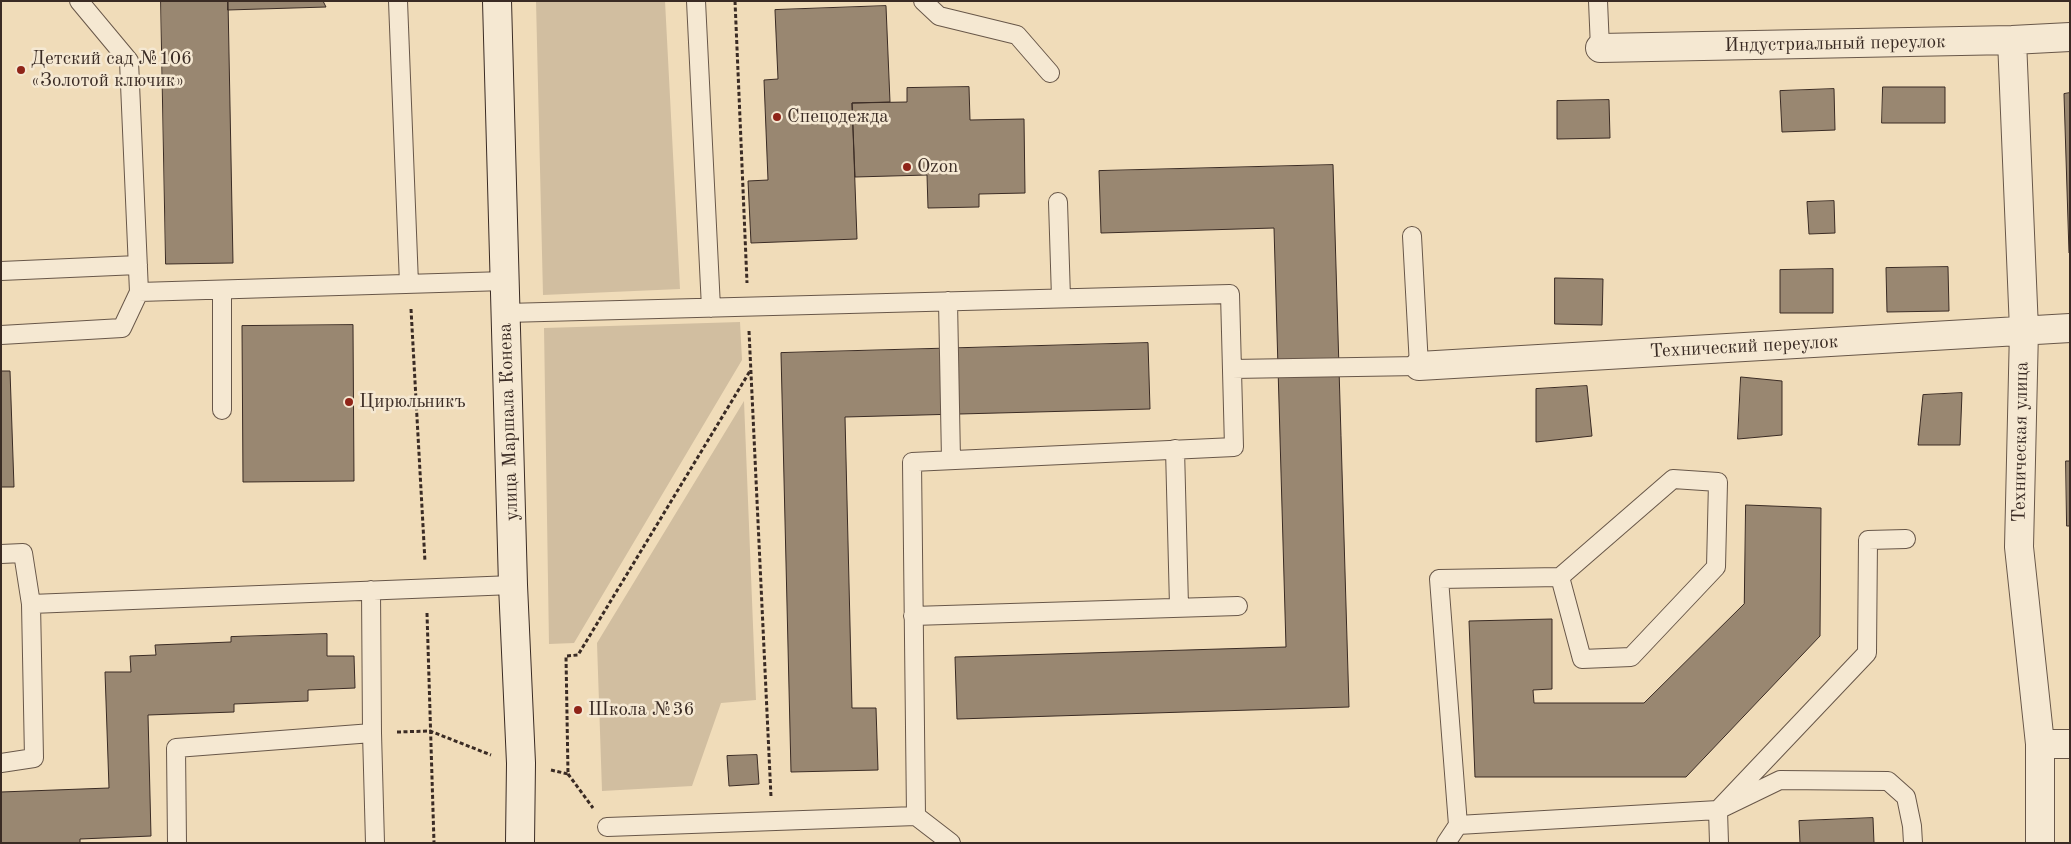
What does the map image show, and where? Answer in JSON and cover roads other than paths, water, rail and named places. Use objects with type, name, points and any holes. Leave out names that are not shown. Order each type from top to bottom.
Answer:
[{"type":"street","name":"улица Маршала Конева","points":[[497,1],[513,585],[521,763],[520,843]]},
{"type":"street","name":"Индустриальный переулок","points":[[1600,48],[2012,40],[2070,37]]},
{"type":"street","name":"Техническая улица","points":[[2012,40],[2024,330],[2019,547],[2040,744],[2040,843]]},
{"type":"street","name":"Технический переулок","points":[[1419,366],[2070,328]]},
{"type":"street","points":[[2040,744],[2070,744]]},
{"type":"lane","points":[[1,335],[122,328],[139,292],[129,61],[79,1]]},
{"type":"lane","points":[[398,1],[409,284]]},
{"type":"lane","points":[[696,1],[711,308]]},
{"type":"lane","points":[[923,1],[938,16],[1017,36],[1050,72]]},
{"type":"lane","points":[[1598,1],[1600,48]]},
{"type":"lane","points":[[1058,202],[1061,298]]},
{"type":"lane","points":[[1232,368],[1419,366],[1412,236]]},
{"type":"lane","points":[[1,270],[138,265]]},
{"type":"lane","points":[[139,292],[505,280]]},
{"type":"lane","points":[[222,290],[222,410]]},
{"type":"lane","points":[[506,313],[1230,294],[1234,447],[912,462],[916,816]]},
{"type":"lane","points":[[948,301],[951,460]]},
{"type":"lane","points":[[1175,449],[1179,606]]},
{"type":"lane","points":[[1446,843],[1458,825],[1439,578],[1560,577],[1673,480],[1718,482],[1716,567],[1632,656],[1582,658],[1560,577]]},
{"type":"lane","points":[[1719,843],[1718,810],[1867,653],[1868,540],[1906,539]]},
{"type":"lane","points":[[1,554],[24,553],[31,604],[34,758],[1,763]]},
{"type":"lane","points":[[31,604],[513,585]]},
{"type":"lane","points":[[371,590],[375,843]]},
{"type":"lane","points":[[913,616],[1179,606],[1238,606]]},
{"type":"lane","points":[[177,843],[176,748],[372,732]]},
{"type":"lane","points":[[1458,825],[1718,810],[1780,780],[1888,781],[1906,796],[1912,826],[1913,843]]},
{"type":"lane","points":[[607,827],[916,816],[951,843]]},
{"type":"place","name":"Детский сад №106 «Золотой ключик»","points":[[21,70]]},
{"type":"place","name":"Спецодежда","points":[[777,117]]},
{"type":"place","name":"Ozon","points":[[907,167]]},
{"type":"place","name":"Цирюльникъ","points":[[349,402]]},
{"type":"place","name":"Школа №36","points":[[578,710]]}]
